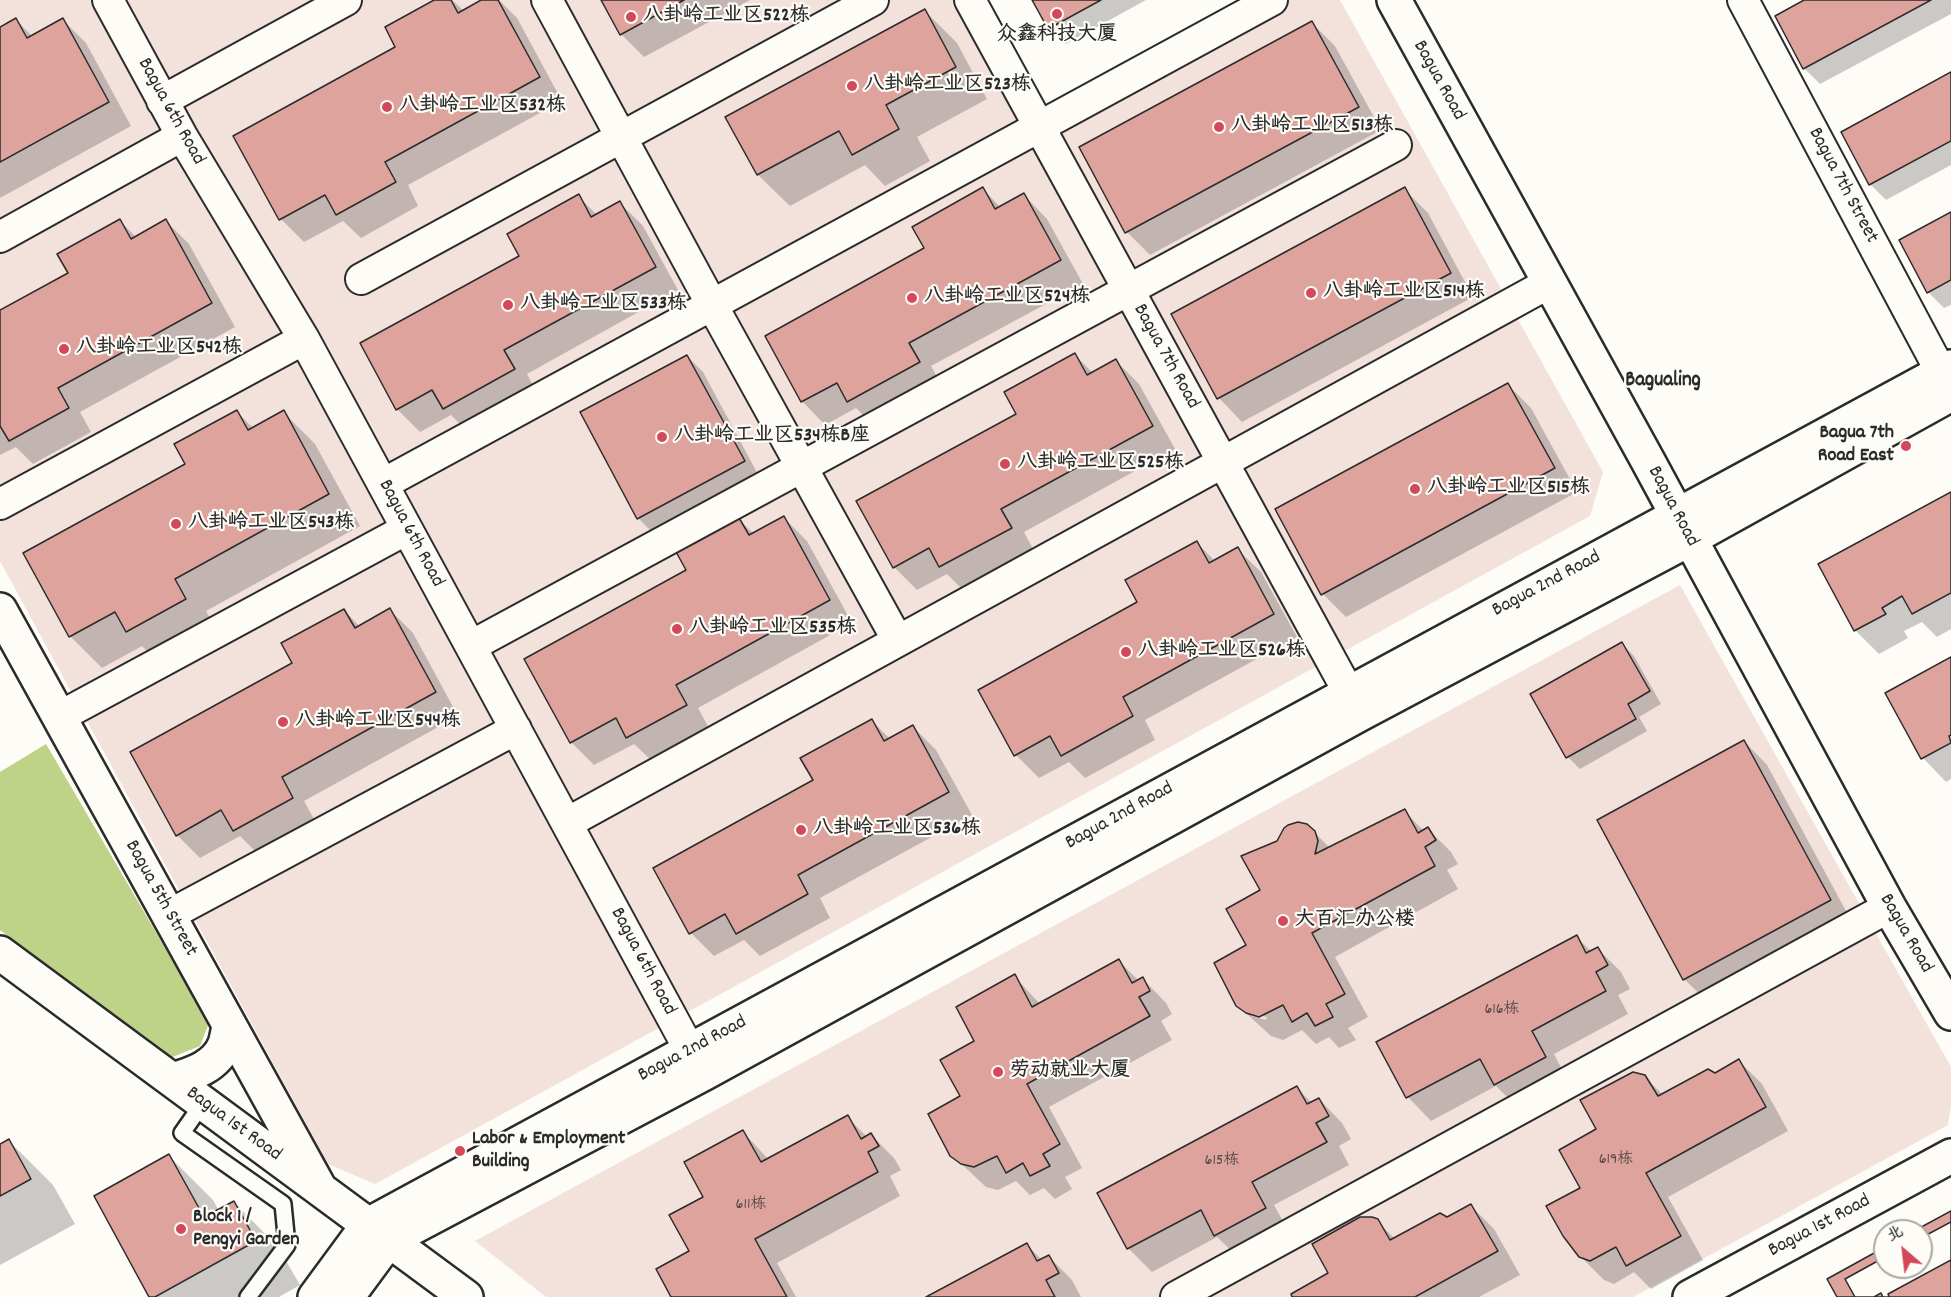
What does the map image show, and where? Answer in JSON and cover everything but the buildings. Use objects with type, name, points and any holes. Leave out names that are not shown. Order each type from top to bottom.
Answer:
[{"type":"street","name":"Bagua 6th Road","points":[[108,0],[182,136],[304,339],[697,1063]]},
{"type":"street","points":[[162,101],[346,0]]},
{"type":"street","points":[[547,0],[801,468],[898,641]]},
{"type":"street","points":[[361,279],[873,0]]},
{"type":"street","name":"Bagua 7th Road","points":[[970,0],[1354,703]]},
{"type":"street","points":[[383,484],[1272,0]]},
{"type":"street","name":"Bagua Road","points":[[1394,0],[1889,907],[1951,1014]]},
{"type":"street","name":"Bagua 7th Street","points":[[1743,0],[1948,378]]},
{"type":"street","points":[[0,237],[182,136]]},
{"type":"street","points":[[471,646],[1396,145]]},
{"type":"street","points":[[567,823],[1549,283]]},
{"type":"street","points":[[0,504],[304,339]]},
{"type":"street","name":"Bagua 2nd Road","points":[[315,1297],[379,1233],[697,1063],[1354,703],[1683,527],[1728,489],[1948,378]]},
{"type":"street","points":[[59,717],[407,529]]},
{"type":"street","name":"Bagua 5th Street","points":[[0,610],[320,1189]]},
{"type":"street","points":[[169,915],[516,729]]},
{"type":"street","points":[[1176,1297],[1889,907]]},
{"type":"street","name":"Bagua 1st Road","points":[[0,953],[466,1297]]},
{"type":"street","points":[[172,1080],[196,1073],[213,1061],[225,1045],[229,1025]]},
{"type":"street","name":"Bagua 1st Road","points":[[1690,1297],[1951,1156]]},
{"type":"street","name":"Bagua 2nd Road","points":[[347,1297],[379,1233]]},
{"type":"lane","points":[[203,1103],[182,1133],[283,1204],[287,1245],[248,1297]]},
{"type":"shaded area","points":[[0,0],[984,0],[1050,113],[1254,0],[1340,0],[1603,472],[1590,516],[375,1184],[328,1164],[0,561]]},
{"type":"shaded area","points":[[1680,585],[1951,1067],[1951,1104],[1948,1125],[1633,1297],[546,1297],[475,1241]]},
{"type":"green space","points":[[46,744],[209,1023],[200,1046],[170,1058],[0,930],[0,772]]},
{"type":"place","name":"众鑫科技大厦","points":[[1057,14]]},
{"type":"place","name":"八卦岭工业区522栋","points":[[631,17]]},
{"type":"place","name":"八卦岭工业区523栋","points":[[852,86]]},
{"type":"place","name":"八卦岭工业区532栋","points":[[387,107]]},
{"type":"place","name":"八卦岭工业区513栋","points":[[1219,127]]},
{"type":"place","name":"八卦岭工业区514栋","points":[[1311,293]]},
{"type":"place","name":"八卦岭工业区524栋","points":[[912,298]]},
{"type":"place","name":"八卦岭工业区533栋","points":[[508,305]]},
{"type":"place","name":"八卦岭工业区542栋","points":[[64,349]]},
{"type":"place","name":"八卦岭工业区534栋B座","points":[[662,437]]},
{"type":"place","name":"Bagua 7th Road East","points":[[1906,446]]},
{"type":"place","name":"八卦岭工业区525栋","points":[[1005,464]]},
{"type":"place","name":"八卦岭工业区515栋","points":[[1415,489]]},
{"type":"place","name":"八卦岭工业区543栋","points":[[176,524]]},
{"type":"place","name":"八卦岭工业区535栋","points":[[677,629]]},
{"type":"place","name":"八卦岭工业区526栋","points":[[1126,652]]},
{"type":"place","name":"八卦岭工业区544栋","points":[[283,722]]},
{"type":"place","name":"八卦岭工业区536栋","points":[[801,830]]},
{"type":"place","name":"大百汇办公楼","points":[[1283,921]]},
{"type":"place","name":"劳动就业大厦","points":[[998,1072]]},
{"type":"place","name":"Labor & Employment Building","points":[[460,1151]]},
{"type":"place","name":"Block 1 / Pengyi Garden","points":[[181,1229]]},
{"type":"district","name":"Bagualing","points":[[1663,382]]}]
